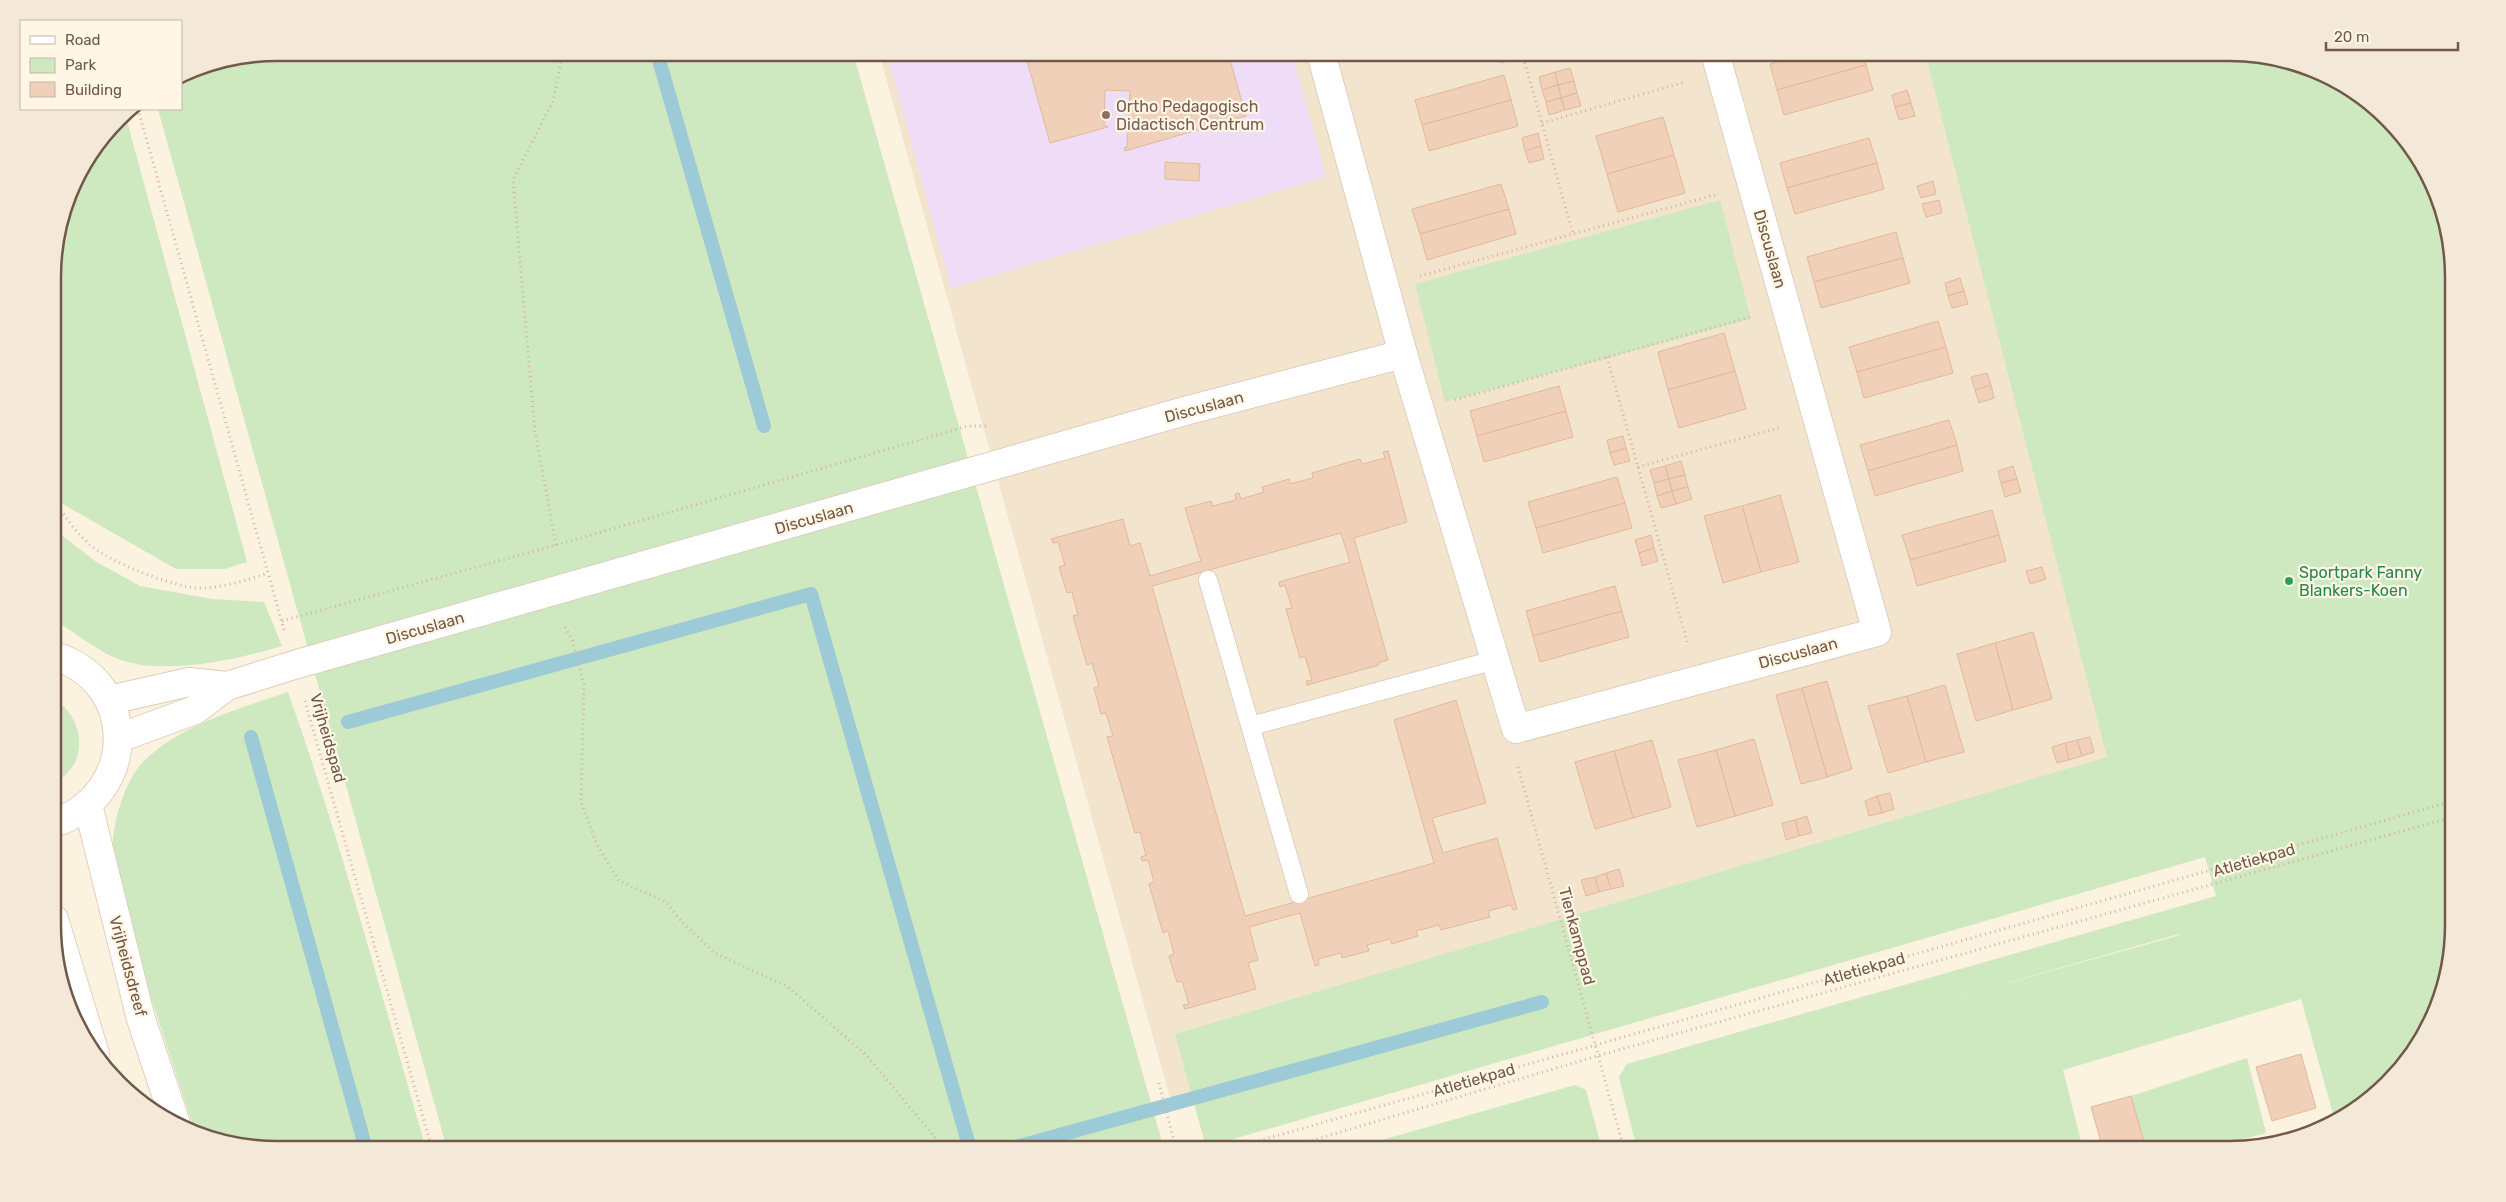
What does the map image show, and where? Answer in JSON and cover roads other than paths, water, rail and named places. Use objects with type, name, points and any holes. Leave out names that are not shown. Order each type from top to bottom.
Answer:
[{"type":"street","points":[[1323,61],[1403,354],[1494,660]]},
{"type":"street","name":"Discuslaan","points":[[1494,660],[1516,729],[1877,632],[1718,64]]},
{"type":"street","name":"Discuslaan","points":[[119,738],[195,710],[227,686],[294,665],[1185,411],[1403,354]]},
{"type":"street","points":[[61,658],[70,660],[93,677],[110,700],[116,718],[119,738],[115,763],[105,786],[88,806],[70,818],[61,821]]},
{"type":"street","name":"Discuslaan","points":[[110,700],[189,682],[227,686]]},
{"type":"street","name":"Vrijheidsdreef","points":[[88,806],[142,1019],[173,1114]]},
{"type":"street","points":[[63,947],[86,1024]]},
{"type":"lane","points":[[1208,580],[1300,894]]},
{"type":"lane","points":[[1251,726],[1494,660]]},
{"type":"waterway","points":[[659,61],[764,426]]},
{"type":"waterway","points":[[348,722],[811,594],[968,1141]]},
{"type":"waterway","points":[[251,737],[364,1141]]},
{"type":"waterway","points":[[1038,1141],[1542,1002]]},
{"type":"place","name":"Ortho Pedagogisch Didactisch Centrum","points":[[1106,115]]},
{"type":"place","name":"Sportpark Fanny Blankers-Koen","points":[[2289,581]]}]
